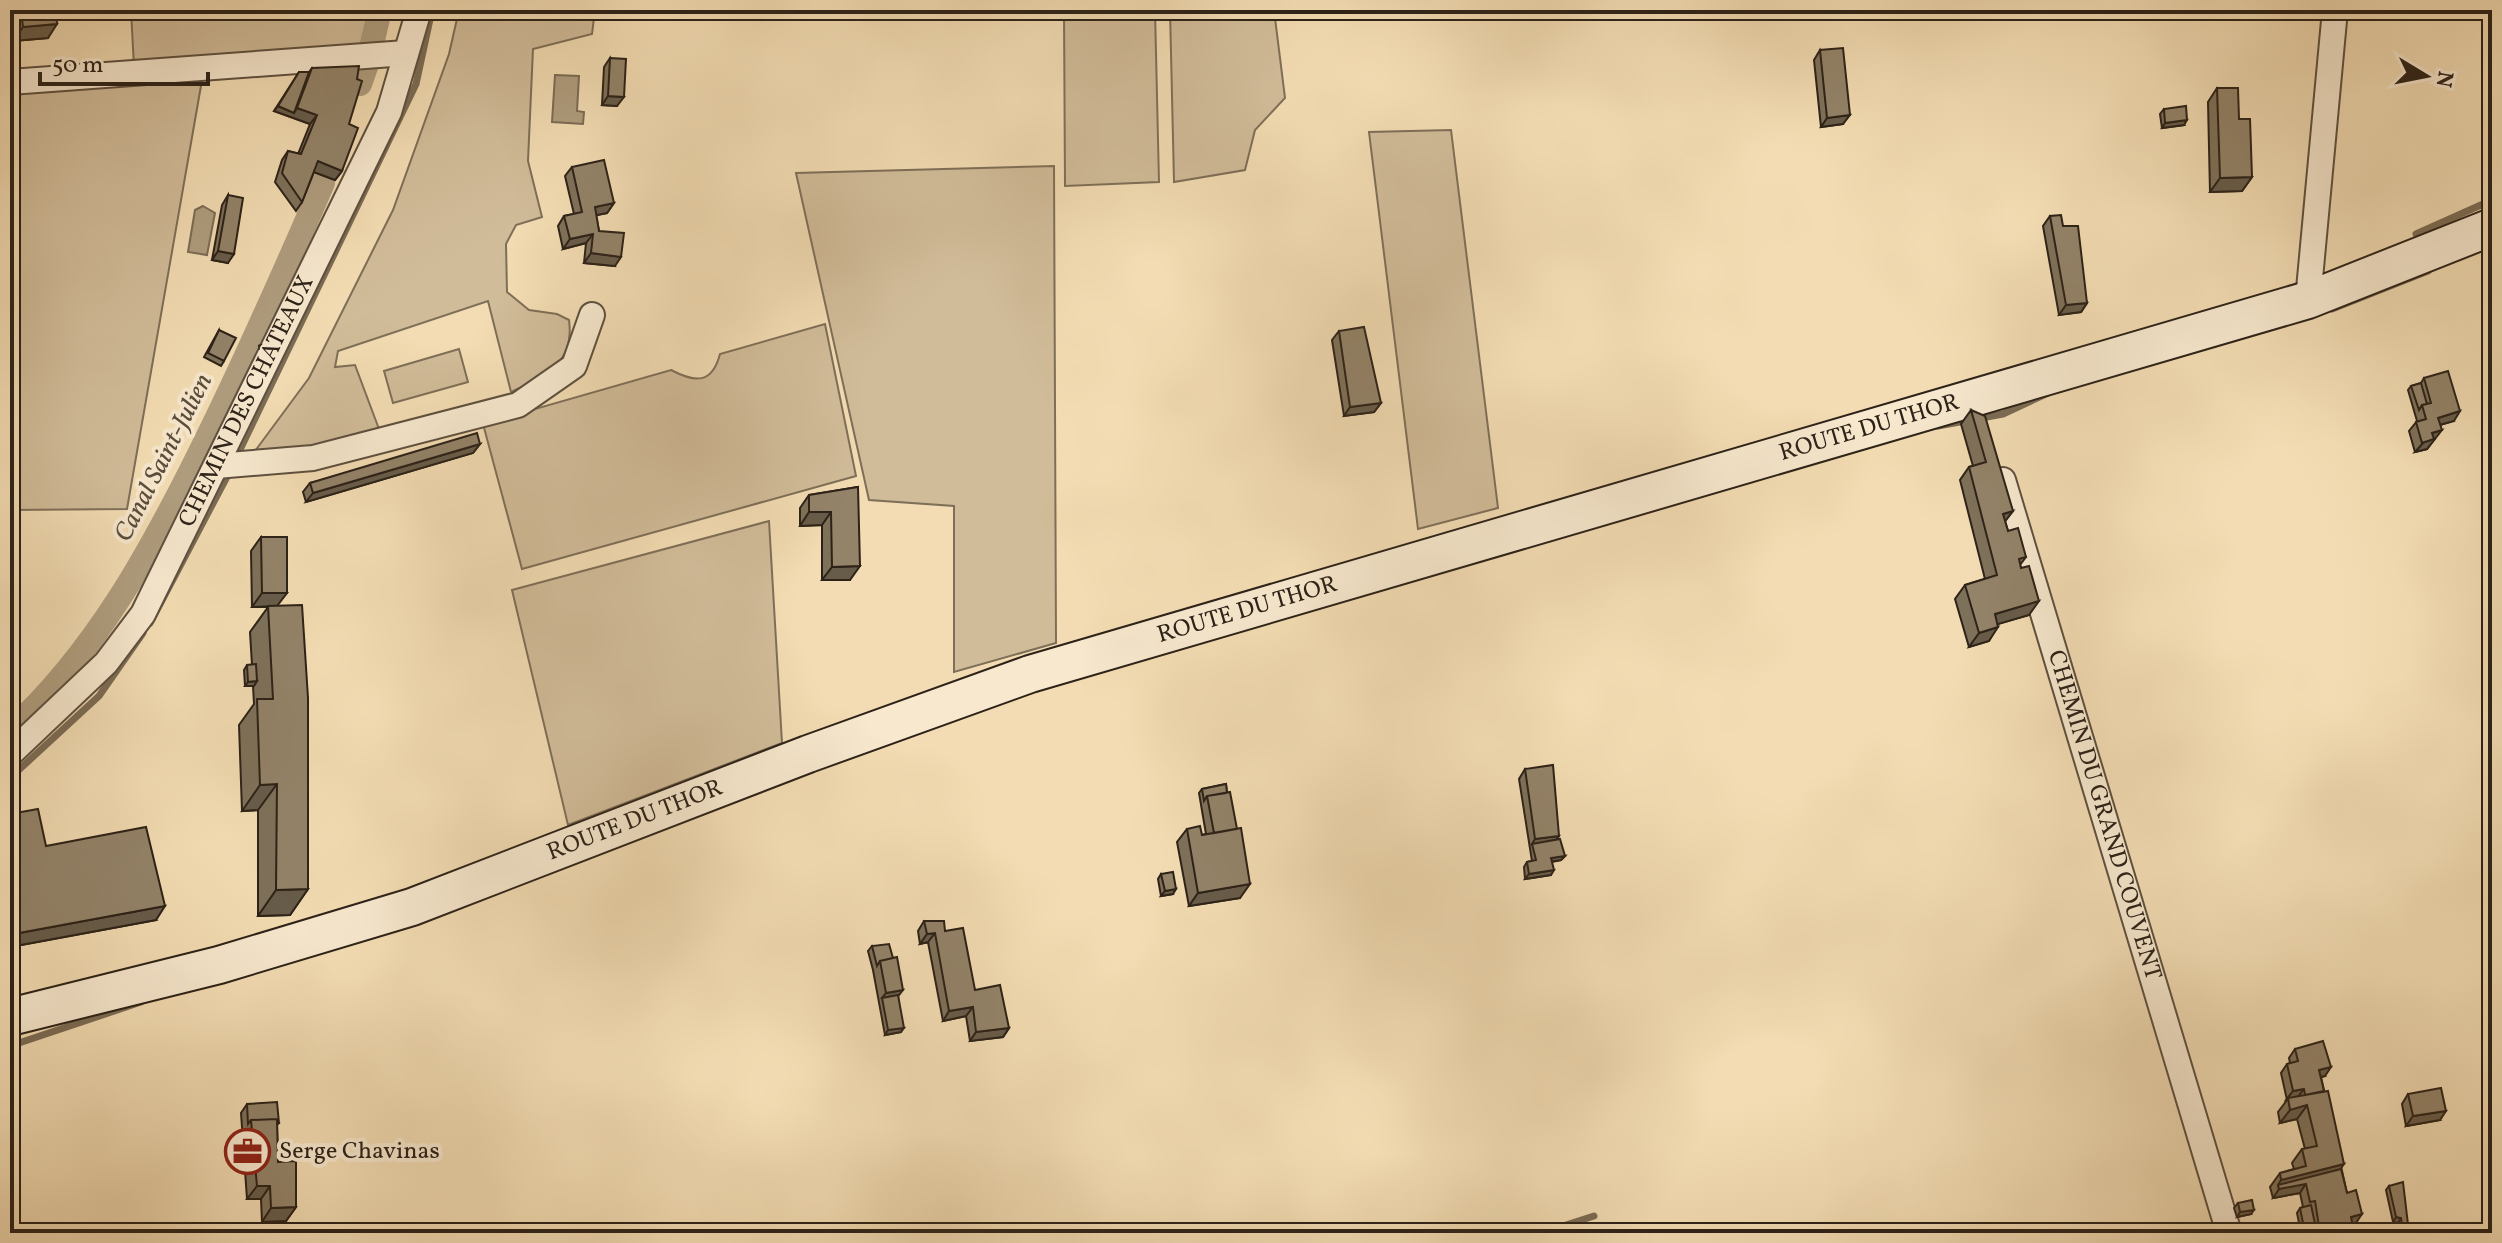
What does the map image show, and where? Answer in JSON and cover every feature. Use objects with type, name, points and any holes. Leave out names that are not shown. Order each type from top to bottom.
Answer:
[{"type":"street","name":"CHEMIN DES CHÂTEAUX","points":[[10,754],[106,663],[143,614],[389,112],[419,10]]},
{"type":"street","points":[[2308,300],[2335,10]]},
{"type":"street","points":[[10,82],[406,53]]},
{"type":"street","name":"ROUTE DU THOR","points":[[10,1017],[219,965],[412,907],[808,754],[1030,674],[1981,404],[2308,300],[2492,227]]},
{"type":"street","points":[[216,466],[313,458],[518,405],[574,366],[592,315]]},
{"type":"street","name":"CHEMIN DU GRAND COUVENT","points":[[1997,457],[2229,1233]]},
{"type":"shaded area","points":[[131,10],[369,10],[360,49],[134,67]]},
{"type":"shaded area","points":[[459,10],[595,10],[592,34],[533,49],[528,161],[542,217],[516,225],[506,244],[507,292],[529,310],[557,314],[569,320],[567,348],[546,374],[511,392],[488,301],[338,351],[335,367],[355,365],[379,429],[313,449],[255,451],[309,378],[393,210],[449,54]]},
{"type":"shaded area","points":[[1064,10],[1155,10],[1159,182],[1065,186]]},
{"type":"shaded area","points":[[1170,10],[1274,10],[1285,98],[1255,130],[1245,170],[1174,182]]},
{"type":"shaded area","points":[[555,75],[579,76],[577,111],[584,112],[583,124],[552,122]]},
{"type":"shaded area","points":[[202,80],[127,509],[10,510],[10,92]]},
{"type":"shaded area","points":[[1451,130],[1498,508],[1418,529],[1369,132]]},
{"type":"shaded area","points":[[1054,166],[1056,643],[954,672],[954,506],[869,500],[796,173]]},
{"type":"shaded area","points":[[203,206],[215,213],[207,255],[188,252],[195,210]]},
{"type":"shaded area","points":[[825,324],[856,476],[522,569],[483,424],[671,370],[695,379],[702,378],[712,371],[720,354]]},
{"type":"shaded area","points":[[459,349],[468,382],[393,403],[384,371]]},
{"type":"shaded area","points":[[769,521],[782,743],[568,825],[512,590]]},
{"type":"building","points":[[21,10],[56,10],[57,24],[23,27]]},
{"type":"building","points":[[1843,48],[1850,115],[1827,118],[1820,50]]},
{"type":"building","points":[[610,58],[626,59],[624,97],[608,96]]},
{"type":"building","points":[[359,66],[357,79],[362,81],[349,124],[358,128],[342,171],[318,161],[302,202],[282,173],[288,151],[301,154],[317,115],[297,108],[312,68]]},
{"type":"building","points":[[299,72],[309,72],[294,113],[278,106]]},
{"type":"building","points":[[2217,88],[2238,88],[2239,119],[2250,119],[2252,177],[2220,178]]},
{"type":"building","points":[[2186,106],[2187,120],[2165,123],[2164,109]]},
{"type":"building","points":[[604,160],[614,203],[595,207],[599,231],[624,233],[621,257],[591,253],[593,234],[570,239],[564,216],[582,212],[572,167]]},
{"type":"building","points":[[228,195],[243,198],[234,254],[218,251]]},
{"type":"building","points":[[2061,215],[2063,226],[2078,226],[2087,303],[2066,305],[2050,216]]},
{"type":"building","points":[[1364,327],[1381,403],[1350,407],[1339,331]]},
{"type":"building","points":[[219,330],[236,338],[224,361],[208,353]]},
{"type":"building","points":[[2448,371],[2460,411],[2438,418],[2442,430],[2432,433],[2434,439],[2422,443],[2416,422],[2426,419],[2422,405],[2431,403],[2424,378]]},
{"type":"building","points":[[2421,383],[2427,404],[2419,410],[2411,386]]},
{"type":"building","points":[[1971,410],[1985,416],[2013,511],[2003,514],[2008,531],[2018,528],[2026,557],[2019,559],[2021,568],[2029,566],[2039,601],[1995,614],[1998,627],[1979,633],[1965,585],[1997,575],[1969,467],[1986,462]]},
{"type":"building","points":[[477,433],[480,444],[313,493],[310,483]]},
{"type":"building","points":[[858,487],[860,566],[832,567],[831,512],[809,512],[809,495]]},
{"type":"building","points":[[261,537],[287,537],[287,593],[262,593]]},
{"type":"building","points":[[302,605],[308,698],[308,889],[276,890],[277,784],[260,785],[257,699],[273,699],[268,606]]},
{"type":"building","points":[[256,664],[257,681],[248,682],[247,665]]},
{"type":"building","points":[[1553,765],[1559,836],[1535,839],[1525,769]]},
{"type":"building","points":[[1226,784],[1227,793],[1207,796],[1204,801],[1202,789]]},
{"type":"building","points":[[1230,792],[1237,829],[1214,833],[1207,796]]},
{"type":"building","points":[[38,809],[46,846],[146,827],[165,906],[19,933],[10,884],[10,814]]},
{"type":"building","points":[[1200,826],[1202,835],[1241,828],[1250,884],[1198,893],[1187,829]]},
{"type":"building","points":[[1560,839],[1565,856],[1551,858],[1554,870],[1529,874],[1527,862],[1536,860],[1532,844]]},
{"type":"building","points":[[1173,872],[1176,889],[1165,891],[1161,874]]},
{"type":"building","points":[[924,921],[944,921],[945,931],[963,928],[975,990],[1000,985],[1009,1028],[976,1032],[973,1007],[949,1011],[935,933],[927,934]]},
{"type":"building","points":[[889,944],[893,958],[880,961],[877,966],[872,946]]},
{"type":"building","points":[[897,957],[903,990],[886,993],[880,961]]},
{"type":"building","points":[[898,995],[904,1028],[888,1030],[882,998]]},
{"type":"building","points":[[2323,1041],[2331,1067],[2319,1070],[2324,1091],[2305,1095],[2304,1089],[2293,1091],[2287,1064],[2298,1061],[2295,1049]]},
{"type":"building","points":[[2441,1088],[2446,1111],[2413,1116],[2408,1094]]},
{"type":"building","points":[[2328,1091],[2344,1164],[2281,1180],[2280,1173],[2306,1166],[2302,1149],[2317,1146],[2307,1105],[2290,1110],[2288,1098]]},
{"type":"building","points":[[277,1102],[279,1123],[277,1119],[251,1120],[248,1124],[247,1104]]},
{"type":"building","points":[[277,1119],[278,1162],[296,1161],[296,1207],[271,1208],[270,1186],[257,1186],[251,1120]]},
{"type":"building","points":[[2341,1169],[2347,1193],[2356,1190],[2362,1214],[2351,1217],[2353,1227],[2364,1225],[2366,1233],[2320,1233],[2315,1201],[2310,1202],[2306,1184],[2279,1189],[2278,1185]]},
{"type":"building","points":[[2403,1182],[2409,1233],[2403,1233],[2401,1218],[2396,1217],[2389,1186]]},
{"type":"building","points":[[2252,1200],[2254,1210],[2240,1212],[2238,1203]]},
{"type":"building","points":[[2311,1205],[2317,1233],[2305,1233],[2300,1208]]},
{"type":"waterway","name":"Canal Saint-Julien","points":[[372,44],[380,10]]},
{"type":"waterway","points":[[235,460],[416,84],[432,10]]},
{"type":"waterway","name":"Canal Saint-Julien","points":[[360,84],[367,64]]},
{"type":"waterway","name":"Canal Saint-Julien","points":[[10,731],[69,669],[141,564],[217,417],[323,183]]},
{"type":"waterway","points":[[2416,234],[2492,200]]},
{"type":"waterway","points":[[2332,309],[2428,271]]},
{"type":"waterway","points":[[1938,426],[2003,414],[2048,393]]},
{"type":"waterway","points":[[150,623],[230,471]]},
{"type":"waterway","points":[[10,778],[99,696],[143,633]]},
{"type":"waterway","points":[[10,1046],[141,1002]]},
{"type":"waterway","points":[[1541,1233],[1594,1216]]},
{"type":"place","name":"Serge Chavinas","points":[[248,1152]]}]
